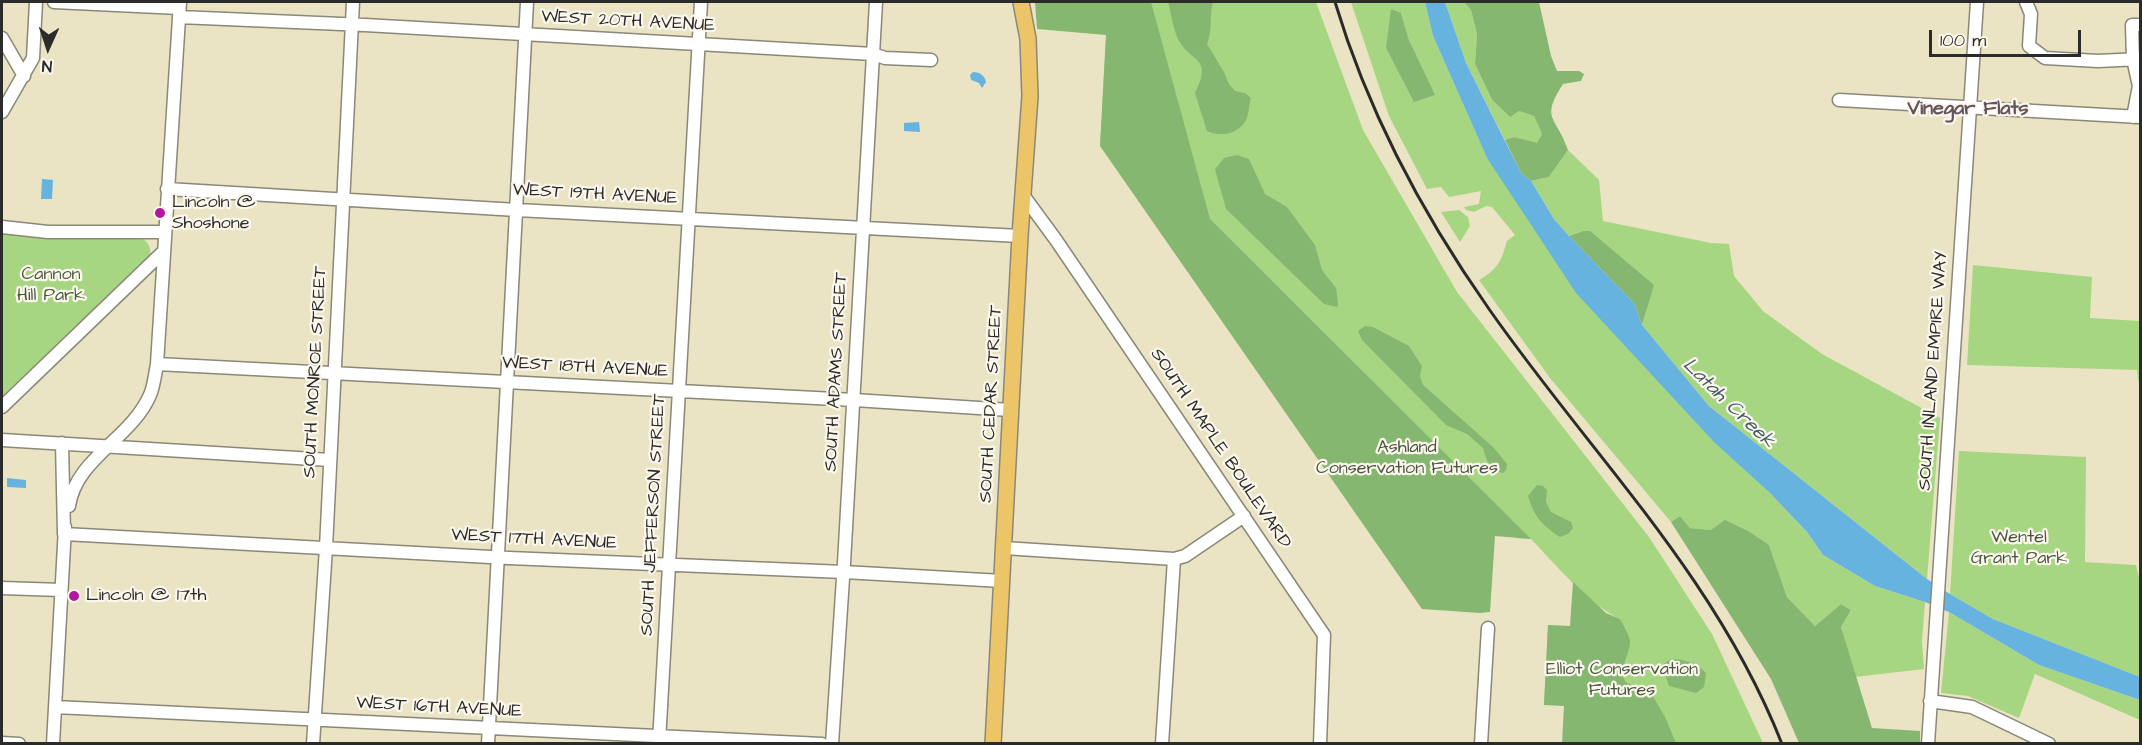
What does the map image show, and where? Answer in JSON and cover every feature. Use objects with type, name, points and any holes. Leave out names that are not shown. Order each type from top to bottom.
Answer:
[{"type":"main road","name":"SOUTH CEDAR STREET","points":[[993,744],[1020,236],[1030,96],[1030,67],[1022,2]]},
{"type":"street","points":[[2,112],[33,58],[36,2]]},
{"type":"street","name":"WEST 20TH AVENUE","points":[[54,2],[179,9],[352,24],[699,43],[931,60]]},
{"type":"street","name":"SOUTH MONROE STREET","points":[[313,744],[326,548],[353,2]]},
{"type":"street","points":[[488,744],[527,2]]},
{"type":"street","name":"SOUTH JEFFERSON STREET","points":[[659,740],[701,2]]},
{"type":"street","name":"SOUTH ADAMS STREET","points":[[832,744],[876,2]]},
{"type":"street","name":"SOUTH INLAND EMPIRE WAY","points":[[1928,744],[1977,2]]},
{"type":"street","points":[[2026,2],[2031,14],[2029,46],[2045,58],[2098,61],[2137,59]]},
{"type":"street","points":[[64,534],[71,492],[84,469],[133,421],[150,395],[157,363],[179,9]]},
{"type":"street","points":[[1839,100],[2137,117],[2139,86],[2132,25],[2140,25]]},
{"type":"street","points":[[2,38],[24,76]]},
{"type":"street","name":"WEST 19TH AVENUE","points":[[168,189],[1020,236]]},
{"type":"street","name":"SOUTH MAPLE BOULEVARD","points":[[1023,195],[1056,240],[1324,635],[1320,744]]},
{"type":"street","points":[[2,227],[48,232],[165,232]]},
{"type":"street","points":[[2,407],[164,251]]},
{"type":"street","name":"WEST 18TH AVENUE","points":[[157,363],[1011,410]]},
{"type":"street","points":[[2,440],[330,460]]},
{"type":"street","points":[[53,744],[64,534],[62,443]]},
{"type":"street","points":[[1004,548],[1174,559],[1185,556],[1244,516]]},
{"type":"street","name":"WEST 17TH AVENUE","points":[[64,534],[1002,581]]},
{"type":"street","points":[[1162,744],[1174,559]]},
{"type":"street","points":[[2,588],[61,590]]},
{"type":"street","points":[[1481,744],[1488,628]]},
{"type":"street","points":[[1930,701],[1972,707],[2049,744]]},
{"type":"street","name":"WEST 16TH AVENUE","points":[[55,707],[489,728],[659,740],[822,744]]},
{"type":"street","points":[[2,743],[19,744]]},
{"type":"green space","name":"Ashland Conservation Futures","points":[[1035,2],[1151,2],[1210,219],[1531,539],[1495,536],[1490,612],[1422,609],[1100,146],[1106,35],[1037,29]]},
{"type":"green space","points":[[1108,2],[1208,2],[1210,9],[1213,2],[1316,2],[1363,130],[1457,292],[1649,537],[1712,634],[1763,743],[1579,743],[1581,707],[1544,704],[1548,625],[1624,630],[1620,619],[1584,594],[1531,539],[1515,538],[1516,524],[1100,146]],"holes":[[[1482,437],[1506,464],[1487,461]]]},
{"type":"green space","points":[[1168,2],[1213,2],[1207,44],[1229,84],[1235,91],[1245,93],[1251,98],[1245,122],[1237,130],[1228,134],[1207,131],[1195,93],[1202,72],[1201,66],[1178,39]]},
{"type":"green space","points":[[1351,2],[1425,2],[1433,36],[1487,158],[1769,492],[1807,532],[1823,555],[1875,586],[1925,602],[1922,641],[1924,669],[1855,677],[1841,627],[1851,610],[1841,604],[1815,626],[1787,597],[1769,545],[1711,530],[1690,528],[1680,516],[1671,522],[1550,378],[1479,280],[1495,268],[1501,260],[1507,241],[1515,235],[1492,207],[1486,206],[1474,212],[1466,210],[1464,207],[1479,204],[1481,191],[1449,197],[1441,187],[1427,189],[1389,116]],"holes":[[[1401,13],[1409,40],[1434,95],[1415,101],[1386,48]]]},
{"type":"green space","points":[[1445,2],[1464,2],[1471,10],[1477,34],[1475,64],[1492,100],[1509,116],[1519,111],[1534,116],[1542,134],[1537,144],[1514,137],[1505,140],[1466,63]]},
{"type":"green space","points":[[1464,2],[1539,2],[1551,56],[1557,71],[1579,71],[1584,74],[1581,81],[1563,84],[1552,105],[1552,117],[1568,150],[1549,177],[1531,181],[1521,173],[1505,140],[1514,137],[1537,143],[1542,134],[1534,116],[1519,111],[1510,117],[1492,100],[1475,64],[1477,34],[1471,10]]},
{"type":"green space","points":[[1391,9],[1401,13],[1409,40],[1435,95],[1414,102],[1386,48]]},
{"type":"green space","points":[[1568,150],[1599,180],[1603,221],[1711,243],[1729,244],[1734,276],[1763,311],[1822,354],[1940,418],[1927,579],[1709,406],[1642,325],[1653,285],[1583,231],[1569,236],[1554,219],[1531,181],[1549,177]]},
{"type":"green space","points":[[1237,155],[1249,159],[1265,194],[1287,207],[1315,245],[1322,270],[1336,288],[1337,307],[1324,304],[1226,209],[1215,169],[1224,158]]},
{"type":"green space","points":[[1459,210],[1468,217],[1470,226],[1460,242],[1441,212]]},
{"type":"green space","points":[[1590,231],[1654,285],[1642,325],[1634,303],[1569,236]]},
{"type":"green space","name":"Cannon Hill Park","points":[[2,232],[135,235],[147,243],[150,257],[2,401]]},
{"type":"green space","points":[[1973,265],[2092,277],[2090,318],[2140,321],[2140,392],[2137,370],[1967,365]]},
{"type":"green space","points":[[1365,326],[1373,327],[1409,346],[1422,366],[1420,376],[1423,385],[1493,447],[1507,464],[1503,473],[1487,461],[1483,448],[1467,434],[1446,425],[1362,340],[1358,331]]},
{"type":"green space","name":"Wentel Grant Park","points":[[1959,451],[2086,457],[2085,562],[2136,565],[2140,582],[2140,677],[1993,619],[1950,594]]},
{"type":"green space","points":[[1537,485],[1547,490],[1546,502],[1551,512],[1571,522],[1573,528],[1568,534],[1560,537],[1543,524],[1536,515],[1528,496]]},
{"type":"green space","points":[[1680,516],[1690,528],[1711,530],[1725,520],[1769,545],[1787,597],[1815,626],[1841,604],[1851,610],[1841,627],[1872,728],[1920,731],[1920,743],[1799,743],[1771,679],[1671,522]]},
{"type":"green space","name":"Elliot Conservation Futures","points":[[1573,582],[1606,613],[1620,619],[1630,641],[1623,678],[1632,685],[1647,686],[1665,717],[1676,743],[1562,743],[1564,706],[1544,705],[1548,625],[1570,626]]},
{"type":"green space","points":[[1949,612],[2039,665],[2140,700],[2140,720],[2035,674],[2019,718],[1968,696],[1941,693]]},
{"type":"green space","points":[[1671,659],[1690,662],[1706,673],[1704,687],[1696,693],[1669,686],[1662,665]]},
{"type":"water","points":[[1425,2],[1445,2],[1466,63],[1521,173],[1531,181],[1554,219],[1634,303],[1642,325],[1709,406],[1927,579],[1993,619],[2140,677],[2140,700],[2039,665],[1949,612],[1875,586],[1823,555],[1807,532],[1769,492],[1714,442],[1576,293],[1487,158],[1433,36]]},
{"type":"water","points":[[973,72],[985,78],[986,82],[982,88],[979,83],[971,80],[970,75]]},
{"type":"water","points":[[919,122],[920,132],[904,131],[904,123]]},
{"type":"water","points":[[42,179],[53,180],[52,199],[41,199]]},
{"type":"water","points":[[7,478],[26,480],[26,488],[7,487]]},
{"type":"railway","points":[[1335,2],[1348,43],[1381,123],[1420,200],[1442,237],[1528,363],[1687,570],[1722,625],[1754,682],[1782,744]]},
{"type":"place","name":"Lincoln @ Shoshone","points":[[160,213]]},
{"type":"place","name":"Lincoln @ 17th","points":[[74,596]]},
{"type":"district","name":"Vinegar Flats","points":[[1968,110]]},
{"type":"water label","name":"Latah Creek","points":[[1728,404]]}]
